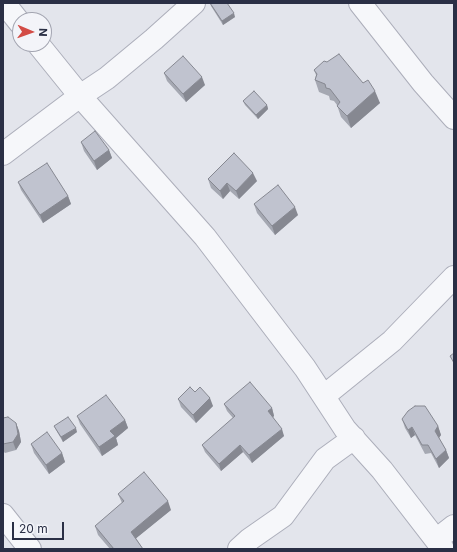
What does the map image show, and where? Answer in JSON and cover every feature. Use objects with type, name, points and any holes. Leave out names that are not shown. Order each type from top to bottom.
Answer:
[{"type":"street","points":[[4,3],[12,12]]},
{"type":"street","points":[[3,154],[80,96],[107,78],[194,3]]},
{"type":"street","points":[[360,3],[423,83],[454,118]]},
{"type":"street","points":[[44,52],[80,96],[205,237],[305,368],[345,429],[382,470],[440,545],[454,526]]},
{"type":"street","points":[[324,396],[392,341],[454,277]]},
{"type":"street","points":[[239,549],[283,516],[325,459],[354,438]]},
{"type":"street","points":[[3,515],[30,549]]},
{"type":"building","points":[[210,3],[227,3],[234,13],[222,21]]},
{"type":"building","points":[[339,54],[363,83],[368,80],[375,91],[347,116],[337,106],[340,102],[330,89],[326,88],[325,84],[315,80],[317,74],[314,70],[324,61],[327,62]]},
{"type":"building","points":[[183,56],[202,77],[183,94],[164,73]]},
{"type":"building","points":[[254,91],[267,105],[256,115],[243,101]]},
{"type":"building","points":[[95,131],[109,150],[94,161],[81,142]]},
{"type":"building","points":[[234,153],[253,173],[236,191],[227,183],[220,191],[208,179]]},
{"type":"building","points":[[47,163],[68,196],[40,215],[18,182]]},
{"type":"building","points":[[278,185],[295,207],[272,226],[254,204]]},
{"type":"building","points":[[454,353],[454,363],[450,356]]},
{"type":"building","points":[[250,382],[272,408],[268,411],[282,429],[249,455],[240,445],[219,464],[202,445],[235,416],[224,404]]},
{"type":"building","points":[[190,387],[195,392],[200,387],[210,398],[193,415],[178,399]]},
{"type":"building","points":[[106,395],[125,420],[110,431],[115,436],[99,447],[77,416]]},
{"type":"building","points":[[415,406],[425,406],[438,426],[435,431],[446,450],[436,459],[428,445],[422,445],[412,427],[408,430],[402,419],[408,411]]},
{"type":"building","points":[[8,417],[16,423],[18,434],[13,442],[3,444],[3,418]]},
{"type":"building","points":[[68,417],[76,428],[61,437],[54,426]]},
{"type":"building","points":[[47,432],[62,453],[46,465],[31,444]]},
{"type":"building","points":[[144,472],[168,501],[131,532],[143,549],[114,549],[95,526],[124,501],[118,494]]}]
